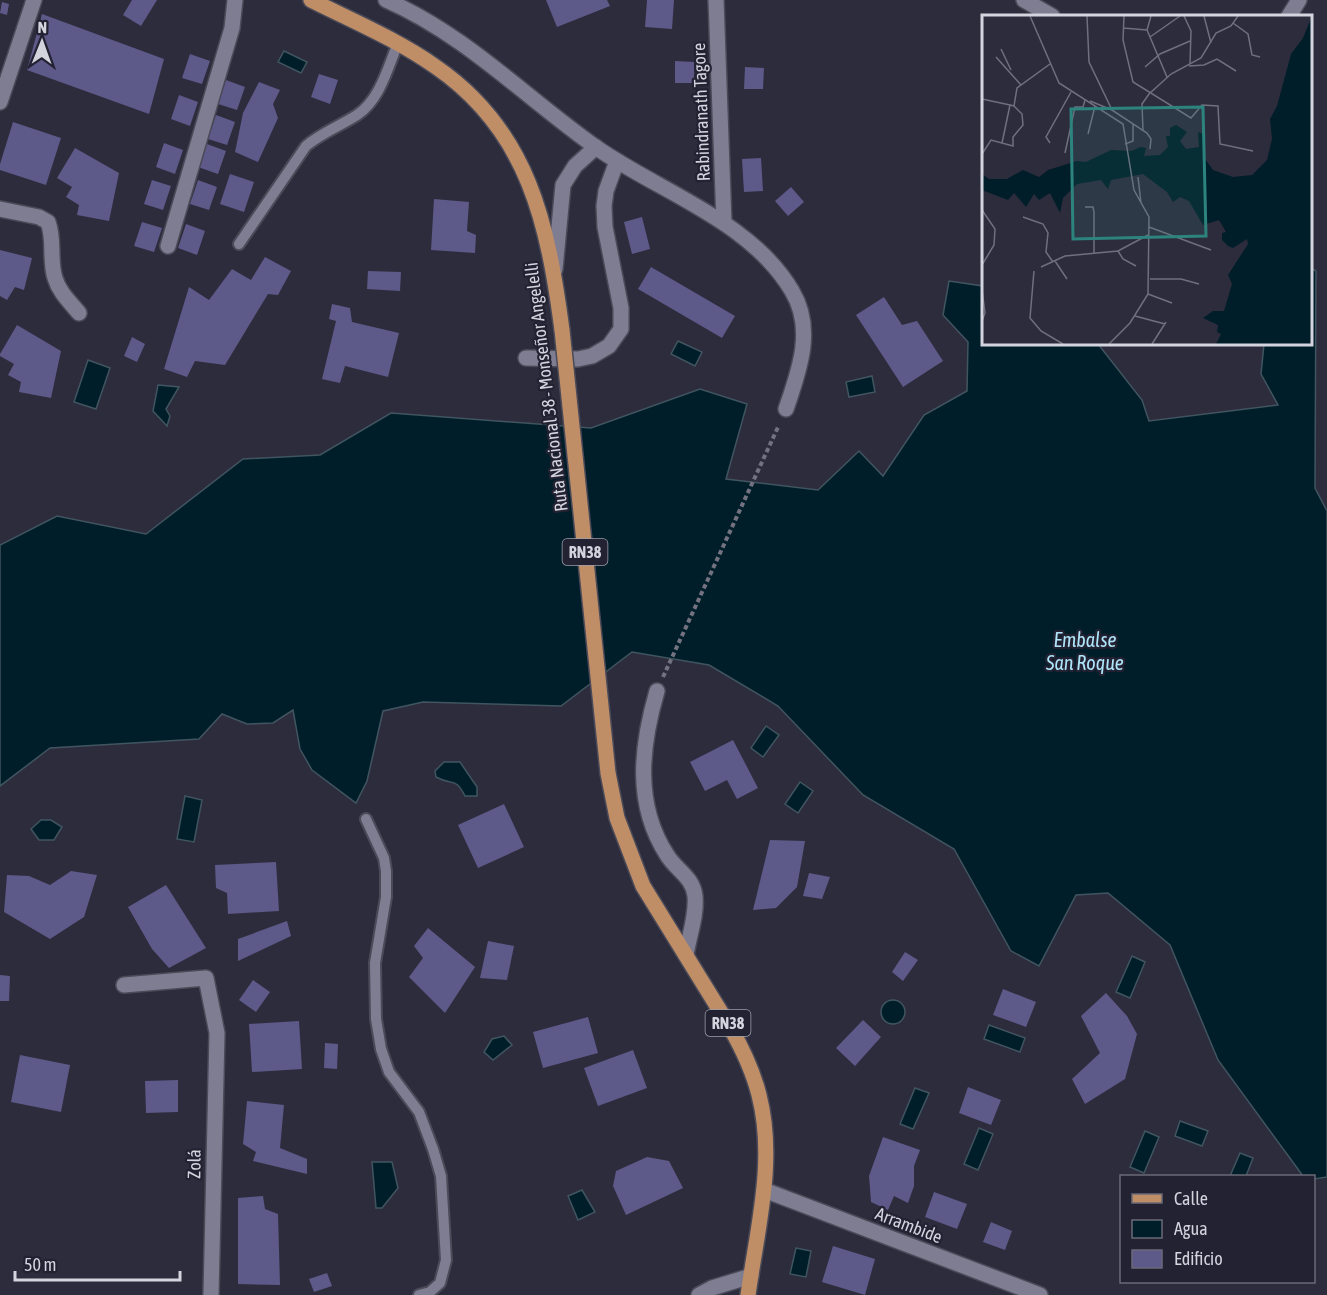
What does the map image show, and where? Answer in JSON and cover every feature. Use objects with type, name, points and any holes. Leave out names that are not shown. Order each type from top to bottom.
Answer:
[{"type":"main road","name":"Ruta Nacional 38 - Monseñor Angelelli","points":[[311,0],[398,43],[438,68],[473,96],[502,131],[527,178],[540,210],[555,275],[562,330],[608,773],[617,818],[632,861],[643,886],[686,955]]},
{"type":"main road","name":"RN38","points":[[686,955],[730,1027],[751,1070],[764,1122],[764,1190],[748,1295]]},
{"type":"street","points":[[0,102],[34,0]]},
{"type":"street","points":[[168,246],[232,28],[236,0]]},
{"type":"street","points":[[386,0],[410,6],[470,48],[596,147],[724,223],[756,248],[793,292],[801,313],[804,341],[798,373],[786,409]]},
{"type":"street","name":"Rabindranath Tagore","points":[[716,0],[724,223]]},
{"type":"street","points":[[1024,0],[1050,15]]},
{"type":"street","points":[[1290,15],[1299,0]]},
{"type":"street","points":[[555,275],[563,184],[575,166],[596,147]]},
{"type":"street","points":[[526,358],[592,356],[609,346],[621,328],[621,308],[605,227],[604,206],[606,191],[617,161]]},
{"type":"street","points":[[0,209],[39,217],[48,222],[52,234],[54,277],[64,295],[79,313]]},
{"type":"street","points":[[657,691],[646,735],[643,764],[645,803],[652,827],[667,857],[689,879],[695,894],[686,955]]},
{"type":"street","name":"Zolá","points":[[124,985],[206,978],[217,1033],[211,1295]]},
{"type":"street","name":"Arrambide","points":[[764,1190],[1040,1295]]},
{"type":"street","points":[[699,1295],[712,1288],[751,1276]]},
{"type":"lane","points":[[239,244],[306,146],[366,108],[375,95],[398,43]]},
{"type":"lane","points":[[366,819],[384,858],[386,871],[386,897],[375,963],[376,1019],[381,1048],[389,1072],[419,1112],[441,1176],[446,1260],[440,1283],[430,1292],[419,1295]]},
{"type":"path","points":[[657,691],[786,409]]},
{"type":"water","points":[[284,51],[307,62],[301,73],[278,62]]},
{"type":"water","name":"Embalse San Roque","points":[[1312,269],[1316,271],[1315,488],[1327,511],[1327,1177],[1315,1179],[1315,1175],[1302,1175],[1218,1060],[1170,945],[1108,893],[1076,895],[1039,966],[1011,951],[954,849],[863,795],[778,706],[709,665],[632,652],[561,706],[423,702],[383,711],[367,781],[356,803],[312,770],[300,749],[293,710],[273,723],[247,724],[222,714],[199,739],[50,748],[0,786],[0,545],[57,516],[146,534],[243,459],[320,455],[391,413],[591,428],[700,389],[747,404],[726,479],[818,490],[859,451],[883,476],[924,415],[967,391],[968,342],[943,315],[949,281],[982,286],[982,345],[1099,345],[1142,400],[1149,421],[1278,405],[1261,374],[1264,345],[1312,345]]},
{"type":"water","points":[[678,341],[702,352],[695,366],[671,354]]},
{"type":"water","points":[[88,360],[110,368],[96,409],[74,402]]},
{"type":"water","points":[[872,376],[875,392],[849,397],[846,382]]},
{"type":"water","points":[[158,385],[179,387],[166,409],[170,416],[167,426],[153,411]]},
{"type":"water","points":[[766,726],[779,735],[763,757],[751,748]]},
{"type":"water","points":[[444,762],[460,762],[477,787],[477,796],[465,796],[456,784],[436,777],[435,771]]},
{"type":"water","points":[[800,782],[813,791],[798,813],[785,804]]},
{"type":"water","points":[[185,796],[202,800],[194,842],[177,839]]},
{"type":"water","points":[[41,820],[51,820],[62,827],[54,840],[39,840],[31,829]]},
{"type":"water","points":[[1132,956],[1145,962],[1130,998],[1116,992]]},
{"type":"water","points":[[893,1000],[898,1001],[904,1007],[904,1017],[898,1023],[893,1024],[888,1023],[882,1017],[881,1012],[882,1007],[888,1001]]},
{"type":"water","points":[[989,1025],[1025,1038],[1020,1052],[984,1039]]},
{"type":"water","points":[[504,1036],[512,1045],[493,1060],[484,1052],[492,1039]]},
{"type":"water","points":[[915,1088],[929,1093],[913,1129],[900,1124]]},
{"type":"water","points":[[1180,1121],[1208,1131],[1202,1146],[1175,1136]]},
{"type":"water","points":[[979,1128],[993,1134],[978,1170],[964,1164]]},
{"type":"water","points":[[1145,1131],[1159,1137],[1144,1173],[1130,1167]]},
{"type":"water","points":[[1240,1153],[1253,1158],[1246,1175],[1230,1175]]},
{"type":"water","points":[[372,1162],[392,1162],[398,1188],[382,1208],[376,1208]]},
{"type":"water","points":[[582,1190],[595,1212],[578,1220],[568,1196]]},
{"type":"water","points":[[796,1248],[811,1251],[806,1277],[790,1274]]},
{"type":"building","points":[[132,0],[157,0],[141,26],[123,15]]},
{"type":"building","points":[[546,0],[607,0],[610,6],[557,27]]},
{"type":"building","points":[[647,0],[674,0],[672,29],[645,27]]},
{"type":"building","points":[[2,2],[9,4],[7,15],[0,13]]},
{"type":"building","points":[[42,14],[164,59],[149,114],[27,70]]},
{"type":"building","points":[[190,54],[210,61],[202,84],[182,78]]},
{"type":"building","points":[[675,61],[694,62],[694,83],[675,83]]},
{"type":"building","points":[[745,67],[764,68],[763,89],[744,89]]},
{"type":"building","points":[[319,74],[338,80],[330,104],[311,97]]},
{"type":"building","points":[[226,80],[245,87],[237,110],[218,104]]},
{"type":"building","points":[[259,82],[280,90],[273,104],[278,118],[258,162],[235,152],[243,113]]},
{"type":"building","points":[[179,95],[198,102],[190,126],[171,119]]},
{"type":"building","points":[[216,115],[235,122],[227,145],[208,139]]},
{"type":"building","points":[[13,122],[61,138],[46,185],[0,170]]},
{"type":"building","points":[[164,143],[183,150],[175,174],[156,167]]},
{"type":"building","points":[[207,144],[226,151],[218,174],[198,167]]},
{"type":"building","points":[[75,148],[119,173],[109,221],[77,215],[79,205],[66,197],[72,187],[57,178]]},
{"type":"building","points":[[761,158],[763,191],[744,192],[742,159]]},
{"type":"building","points":[[230,174],[254,182],[244,212],[220,204]]},
{"type":"building","points":[[152,180],[171,186],[163,210],[144,204]]},
{"type":"building","points":[[198,180],[217,187],[209,210],[190,204]]},
{"type":"building","points":[[791,187],[804,202],[788,216],[775,201]]},
{"type":"building","points":[[434,199],[469,202],[467,231],[476,235],[475,253],[431,250]]},
{"type":"building","points":[[642,217],[650,249],[632,254],[624,222]]},
{"type":"building","points":[[142,222],[162,228],[154,252],[134,246]]},
{"type":"building","points":[[186,224],[205,231],[197,255],[178,248]]},
{"type":"building","points":[[0,250],[32,258],[24,290],[15,287],[7,300],[0,296]]},
{"type":"building","points":[[265,257],[291,271],[278,295],[268,294],[225,365],[195,361],[187,377],[164,369],[189,287],[209,300],[232,269],[251,280]]},
{"type":"building","points":[[651,267],[735,316],[722,338],[638,289]]},
{"type":"building","points":[[368,271],[401,272],[400,291],[367,289]]},
{"type":"building","points":[[884,297],[902,325],[917,321],[943,361],[903,387],[856,315]]},
{"type":"building","points":[[332,304],[350,308],[352,322],[399,333],[388,377],[345,366],[340,383],[322,379],[336,321],[329,319]]},
{"type":"building","points":[[17,325],[61,351],[51,398],[19,392],[21,382],[8,375],[14,364],[0,354]]},
{"type":"building","points":[[132,337],[145,344],[137,362],[124,356]]},
{"type":"building","points":[[733,740],[758,788],[737,799],[727,780],[705,791],[690,762]]},
{"type":"building","points":[[504,804],[524,847],[478,868],[458,825]]},
{"type":"building","points":[[770,840],[805,841],[797,887],[776,908],[753,910]]},
{"type":"building","points":[[276,862],[279,911],[228,914],[227,893],[216,888],[215,865]]},
{"type":"building","points":[[71,871],[97,875],[84,917],[50,939],[4,912],[7,875],[29,876],[50,885]]},
{"type":"building","points":[[809,873],[830,877],[822,899],[803,896]]},
{"type":"building","points":[[166,885],[206,948],[169,968],[152,949],[128,907]]},
{"type":"building","points":[[287,921],[291,936],[238,961],[238,939]]},
{"type":"building","points":[[428,928],[475,967],[445,1013],[409,977],[423,958],[414,946]]},
{"type":"building","points":[[488,941],[514,946],[507,980],[480,978]]},
{"type":"building","points":[[905,952],[918,960],[903,981],[892,972]]},
{"type":"building","points":[[0,975],[10,976],[9,1001],[0,1001]]},
{"type":"building","points":[[253,980],[270,992],[256,1012],[239,1000]]},
{"type":"building","points":[[1003,989],[1036,1002],[1026,1027],[993,1015]]},
{"type":"building","points":[[1106,993],[1127,1016],[1137,1034],[1125,1079],[1085,1104],[1072,1079],[1100,1053],[1081,1016]]},
{"type":"building","points":[[588,1017],[598,1053],[543,1068],[533,1032]]},
{"type":"building","points":[[863,1020],[881,1037],[855,1066],[836,1048]]},
{"type":"building","points":[[299,1021],[302,1069],[252,1072],[249,1024]]},
{"type":"building","points":[[325,1043],[338,1044],[337,1069],[324,1068]]},
{"type":"building","points":[[633,1050],[647,1088],[598,1106],[584,1068]]},
{"type":"building","points":[[20,1055],[70,1065],[61,1112],[11,1102]]},
{"type":"building","points":[[178,1080],[178,1112],[146,1113],[145,1081]]},
{"type":"building","points":[[968,1087],[1001,1100],[991,1125],[959,1113]]},
{"type":"building","points":[[247,1101],[284,1105],[280,1148],[307,1159],[307,1174],[253,1161],[256,1152],[243,1144]]},
{"type":"building","points":[[883,1137],[920,1150],[914,1166],[914,1186],[908,1203],[894,1196],[888,1210],[871,1202],[869,1176]]},
{"type":"building","points":[[647,1157],[669,1161],[683,1188],[626,1215],[613,1186],[616,1171]]},
{"type":"building","points":[[934,1192],[967,1204],[957,1229],[925,1217]]},
{"type":"building","points":[[263,1196],[265,1209],[278,1214],[280,1285],[238,1284],[238,1198]]},
{"type":"building","points":[[991,1222],[1012,1231],[1005,1250],[983,1242]]},
{"type":"building","points":[[833,1246],[875,1259],[865,1295],[822,1282]]},
{"type":"building","points":[[327,1273],[332,1286],[314,1292],[309,1279]]}]
